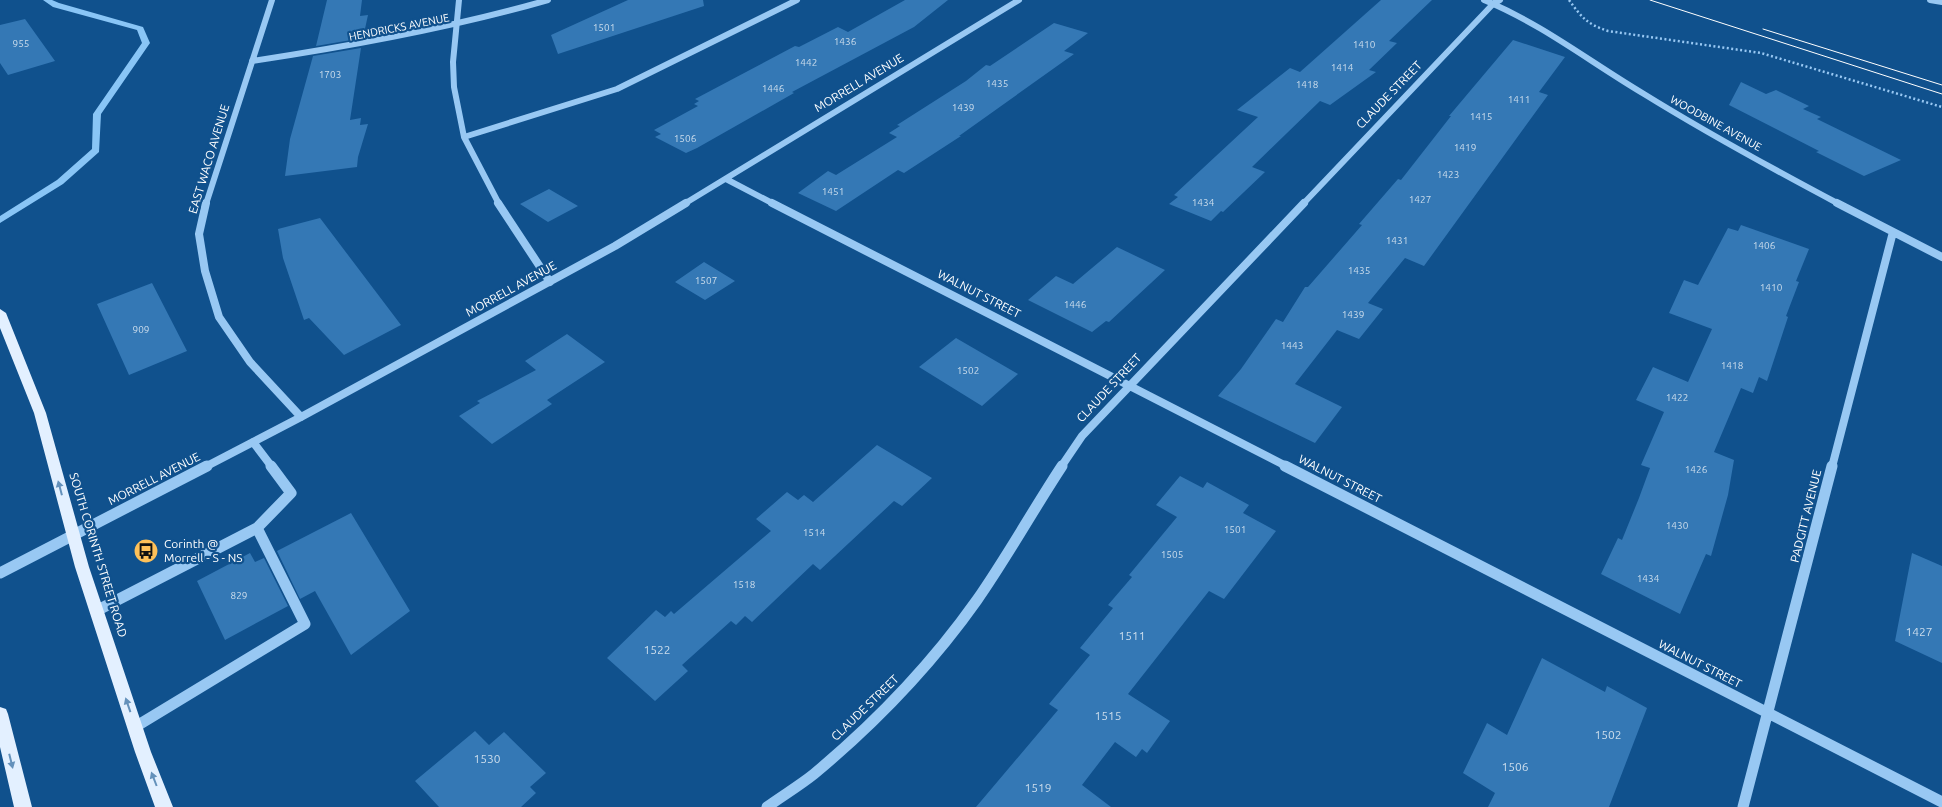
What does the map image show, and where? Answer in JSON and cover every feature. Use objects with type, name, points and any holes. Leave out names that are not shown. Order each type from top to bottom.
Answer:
[{"type":"main road","name":"SOUTH CORINTH STREET ROAD","points":[[0,312],[40,413],[72,535],[135,727],[164,807]]},
{"type":"main road","points":[[0,714],[23,807]]},
{"type":"street","name":"EAST WACO AVENUE","points":[[272,0],[208,196],[199,234],[205,271],[219,317],[250,362],[301,417]]},
{"type":"street","points":[[459,0],[456,26],[454,87],[464,137],[500,206],[550,282]]},
{"type":"street","name":"HENDRICKS AVENUE","points":[[252,61],[356,46],[456,26],[548,0]]},
{"type":"street","points":[[464,137],[617,89],[796,0]]},
{"type":"street","name":"MORRELL AVENUE","points":[[0,573],[301,417],[615,246],[1019,0]]},
{"type":"street","name":"WOODBINE AVENUE","points":[[1484,0],[1497,2],[1537,24],[1642,93],[1691,122],[1942,257]]},
{"type":"street","points":[[1930,0],[1942,2]]},
{"type":"street","name":"CLAUDE STREET","points":[[767,807],[812,775],[904,689],[960,623],[1004,559],[1055,474],[1082,436],[1497,2]]},
{"type":"street","name":"WALNUT STREET","points":[[726,179],[1942,802]]},
{"type":"street","name":"PADGITT AVENUE","points":[[1743,807],[1893,232]]},
{"type":"street","points":[[96,611],[257,528],[291,493],[253,442]]},
{"type":"street","points":[[135,727],[304,624],[257,528]]},
{"type":"path","points":[[1569,0],[1582,18],[1592,26],[1608,31],[1761,53],[1942,107]]},
{"type":"building","points":[[327,0],[362,0],[360,16],[368,15],[363,38],[316,46]]},
{"type":"building","points":[[628,0],[703,0],[704,6],[558,54],[551,35]]},
{"type":"building","points":[[905,0],[948,0],[914,27],[792,92],[794,93],[697,148],[686,153],[655,137],[661,134],[654,130],[698,106],[694,104],[699,101],[695,99],[795,46],[799,47],[838,27],[848,32]]},
{"type":"building","points":[[1381,0],[1432,0],[1389,41],[1397,43],[1369,70],[1376,72],[1330,105],[1320,101],[1252,167],[1265,172],[1223,212],[1221,211],[1211,221],[1169,204],[1178,197],[1174,195],[1258,117],[1237,110],[1290,68],[1300,72]]},
{"type":"building","points":[[25,19],[55,61],[8,75],[0,63],[0,25]]},
{"type":"building","points":[[1054,23],[1088,33],[1064,51],[1074,54],[959,136],[961,136],[904,173],[898,170],[836,211],[798,193],[828,171],[836,175],[897,137],[889,133],[900,126],[897,125],[966,81],[986,65],[990,66]]},
{"type":"building","points":[[1513,40],[1565,57],[1539,92],[1548,95],[1424,266],[1405,258],[1368,303],[1383,309],[1359,339],[1337,330],[1295,384],[1342,407],[1315,443],[1218,396],[1241,369],[1276,319],[1283,322],[1305,287],[1308,287],[1362,225],[1359,224],[1398,179],[1401,180],[1451,116],[1449,116]]},
{"type":"building","points":[[361,48],[350,120],[361,118],[360,125],[368,124],[358,157],[357,167],[285,176],[290,139],[313,56]]},
{"type":"building","points":[[1741,82],[1766,94],[1776,90],[1809,106],[1803,109],[1821,117],[1817,119],[1901,160],[1864,176],[1729,105]]},
{"type":"building","points":[[549,189],[578,206],[548,222],[520,204]]},
{"type":"building","points":[[320,218],[401,325],[344,355],[309,318],[304,320],[283,258],[278,229]]},
{"type":"building","points":[[1741,225],[1809,249],[1796,281],[1799,282],[1786,316],[1788,317],[1767,381],[1759,377],[1753,393],[1741,388],[1714,452],[1734,460],[1728,495],[1711,556],[1706,554],[1680,614],[1601,574],[1618,538],[1622,540],[1639,498],[1650,468],[1641,465],[1664,412],[1636,400],[1653,367],[1688,382],[1712,329],[1669,313],[1684,280],[1698,285],[1728,228],[1738,231]]},
{"type":"building","points":[[1117,247],[1165,270],[1109,322],[1106,321],[1092,332],[1028,300],[1056,276],[1073,284]]},
{"type":"building","points":[[704,262],[735,281],[705,300],[675,282]]},
{"type":"building","points":[[152,283],[187,351],[129,375],[97,304]]},
{"type":"building","points":[[567,334],[605,362],[547,400],[552,404],[492,444],[459,416],[480,403],[477,401],[536,370],[525,361]]},
{"type":"building","points":[[956,338],[1018,374],[982,406],[919,367]]},
{"type":"building","points":[[877,445],[932,478],[902,506],[894,501],[820,570],[813,564],[752,622],[745,616],[736,625],[731,621],[682,665],[688,671],[655,701],[607,658],[656,610],[665,617],[671,611],[674,614],[771,531],[756,519],[787,492],[798,500],[804,495],[813,502]]},
{"type":"building","points":[[1180,476],[1203,488],[1207,482],[1249,505],[1243,513],[1276,531],[1224,599],[1209,591],[1128,694],[1170,721],[1147,753],[1142,749],[1136,757],[1115,742],[1082,785],[1111,807],[976,807],[1058,710],[1049,704],[1090,655],[1080,648],[1113,608],[1108,605],[1132,577],[1129,575],[1177,517],[1156,505]]},
{"type":"building","points":[[351,513],[410,611],[351,655],[315,591],[300,599],[277,551]]},
{"type":"building","points":[[250,553],[255,562],[264,558],[288,606],[225,640],[197,581]]},
{"type":"building","points":[[1912,553],[1942,566],[1942,663],[1895,641]]},
{"type":"building","points":[[1542,658],[1605,692],[1607,686],[1647,708],[1609,807],[1488,807],[1495,793],[1463,773],[1487,723],[1507,735]]},
{"type":"building","points":[[475,731],[489,745],[504,732],[546,773],[530,787],[536,793],[521,807],[439,807],[415,781]]},
{"type":"waterway","points":[[0,220],[60,182],[96,150],[97,114],[146,43],[140,29],[56,5],[47,0]]},
{"type":"tram line","points":[[1650,0],[1942,94]]},
{"type":"tram line","points":[[1763,29],[1942,85]]},
{"type":"place","name":"Corinth @ Morrell - S - NS","points":[[146,551]]}]
